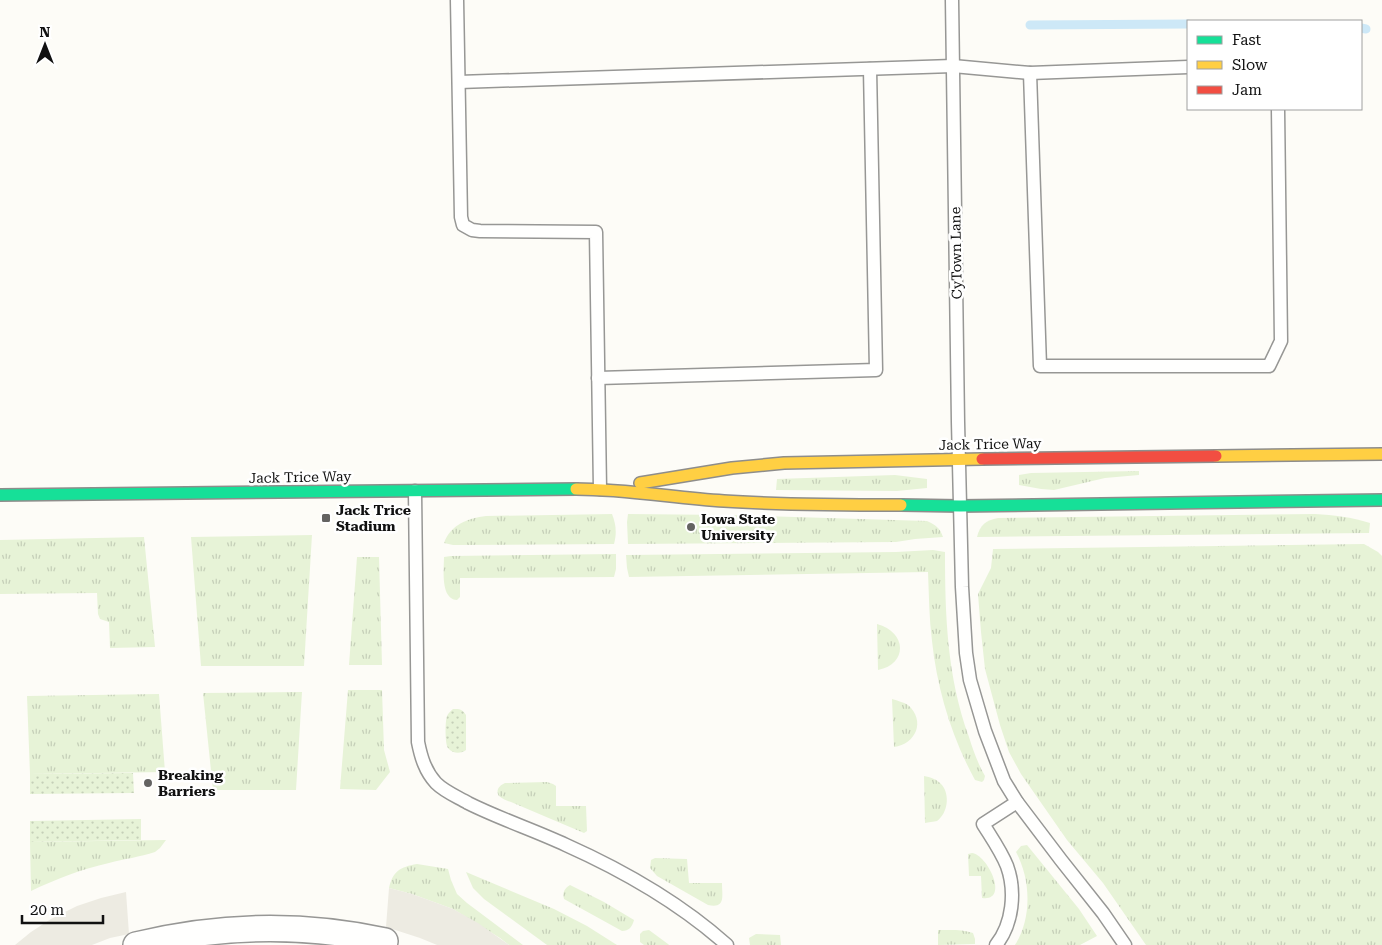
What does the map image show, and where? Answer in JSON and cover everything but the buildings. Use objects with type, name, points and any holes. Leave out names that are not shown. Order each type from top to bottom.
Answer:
[{"type":"street","name":"Jack Trice Way","points":[[600,489],[732,468],[784,463],[1382,454]]},
{"type":"street","name":"Jack Trice Way","points":[[0,495],[600,489],[724,501],[784,504],[960,506],[1382,500]]},
{"type":"street","points":[[136,945],[204,932],[276,928],[333,932],[385,941]]},
{"type":"lane","points":[[458,0],[461,217],[463,225],[472,230],[480,231],[596,232],[600,489]]},
{"type":"lane","name":"CyTown Lane","points":[[952,0],[960,506],[963,612],[970,680],[985,731],[1004,781],[1017,802],[1103,913],[1125,945]]},
{"type":"lane","points":[[459,82],[953,66],[1030,73],[1187,67]]},
{"type":"lane","points":[[598,378],[876,370],[870,69]]},
{"type":"lane","points":[[1030,73],[1040,366],[1269,366],[1280,341],[1278,110]]},
{"type":"lane","points":[[415,491],[418,742],[427,770],[437,783],[450,793],[486,812],[567,845],[614,869],[692,917],[727,945]]},
{"type":"lane","points":[[996,945],[1006,928],[1011,914],[1011,884],[1006,865],[983,824],[1017,802]]},
{"type":"green space","points":[[1139,471],[1139,475],[1105,478],[1054,490],[1019,485],[1019,475],[1031,473]]},
{"type":"green space","points":[[895,475],[927,479],[927,488],[897,491],[776,490],[777,479]]},
{"type":"green space","points":[[612,514],[616,529],[614,544],[453,545],[444,543],[455,527],[479,517]]},
{"type":"green space","points":[[628,514],[927,521],[937,527],[943,537],[896,542],[628,544]]},
{"type":"green space","points":[[1315,514],[1356,519],[1370,523],[1369,533],[977,537],[984,524],[998,518]]},
{"type":"green space","points":[[312,535],[304,666],[201,666],[191,537]]},
{"type":"green space","points":[[144,537],[155,647],[110,648],[109,622],[100,619],[97,593],[0,594],[0,540]]},
{"type":"green space","points":[[1364,544],[1382,556],[1382,945],[1146,945],[1103,883],[1067,840],[1021,774],[1009,752],[985,669],[978,594],[991,568],[993,549]]},
{"type":"green space","points":[[933,550],[945,552],[947,622],[952,669],[962,714],[974,752],[985,776],[982,782],[975,780],[959,747],[942,695],[934,659],[928,572],[629,577],[626,555],[896,552]]},
{"type":"green space","points":[[616,554],[614,577],[460,578],[460,597],[457,600],[448,595],[445,589],[444,557]]},
{"type":"green space","points":[[357,557],[379,557],[382,665],[349,665]]},
{"type":"green space","points":[[877,624],[887,628],[894,634],[900,648],[899,655],[895,661],[888,667],[878,670]]},
{"type":"green space","points":[[348,690],[382,690],[384,750],[390,772],[376,790],[340,789]]},
{"type":"green space","points":[[302,692],[296,790],[213,790],[203,693]]},
{"type":"green space","points":[[159,694],[165,772],[30,774],[27,696]]},
{"type":"green space","points":[[892,699],[908,705],[913,711],[917,725],[913,737],[902,745],[894,747]]},
{"type":"green space","points":[[453,709],[461,710],[466,715],[466,750],[459,753],[450,750],[446,742],[446,719]]},
{"type":"green space","points":[[133,773],[134,793],[30,794],[30,774]]},
{"type":"green space","points":[[924,776],[940,783],[945,789],[947,799],[946,809],[941,818],[937,821],[925,823]]},
{"type":"green space","points":[[547,782],[556,786],[556,806],[586,806],[587,831],[584,833],[505,800],[498,794],[499,788],[505,783]]},
{"type":"green space","points":[[141,819],[141,840],[30,842],[30,821]]},
{"type":"green space","points":[[166,840],[155,852],[89,868],[31,891],[30,842]]},
{"type":"green space","points":[[1027,845],[1079,909],[1097,936],[1080,945],[1015,945],[1021,934],[1028,899],[1025,875],[1016,852],[1021,846]]},
{"type":"green space","points":[[972,853],[984,861],[994,878],[994,893],[990,897],[982,898],[981,876],[969,876],[968,854]]},
{"type":"green space","points":[[655,858],[687,859],[689,883],[722,883],[722,900],[718,905],[708,905],[657,876],[650,868],[651,860]]},
{"type":"green space","points":[[417,864],[448,869],[457,894],[523,945],[509,945],[453,909],[389,888],[393,877],[398,871]]},
{"type":"green space","points":[[466,872],[554,909],[587,926],[617,945],[547,945],[484,899],[473,888]]},
{"type":"green space","points":[[570,885],[634,920],[631,927],[622,931],[564,899],[564,890]]},
{"type":"green space","points":[[649,930],[669,945],[644,945],[640,942],[640,934],[643,931]]},
{"type":"green space","points":[[938,930],[960,930],[973,933],[975,944],[938,945]]},
{"type":"green space","points":[[756,934],[780,935],[781,945],[750,945],[749,938]]},
{"type":"shaded area","points":[[389,888],[453,909],[478,923],[509,945],[437,945],[386,927]]},
{"type":"shaded area","points":[[126,892],[129,934],[110,938],[92,945],[15,945],[51,919],[77,906]]},
{"type":"waterway","points":[[1030,25],[1187,24]]},
{"type":"waterway","points":[[1362,28],[1366,29]]},
{"type":"traffic: fast","points":[[0,495],[576,489]]},
{"type":"traffic: fast","points":[[901,505],[960,506],[1382,500]]},
{"type":"traffic: slow","points":[[1216,456],[1382,454]]},
{"type":"traffic: slow","points":[[640,483],[732,468],[784,463],[982,459]]},
{"type":"traffic: slow","points":[[576,489],[613,490],[706,500],[746,502],[901,505]]},
{"type":"traffic: jam","points":[[982,459],[1216,456]]},
{"type":"place","name":"Jack Trice Stadium","points":[[326,518]]},
{"type":"place","name":"Iowa State University","points":[[691,527]]},
{"type":"place","name":"Breaking Barriers","points":[[148,783]]}]
